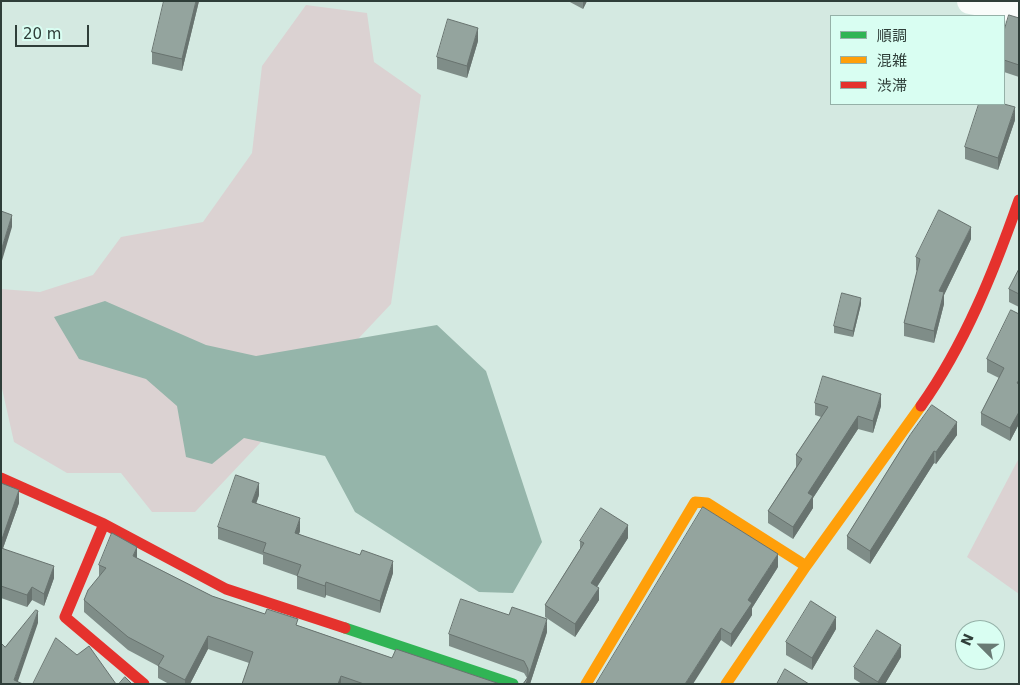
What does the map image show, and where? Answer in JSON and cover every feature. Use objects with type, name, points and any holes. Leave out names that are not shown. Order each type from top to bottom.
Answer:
[{"type":"street","points":[[970,1],[1019,10]]},
{"type":"street","points":[[726,684],[806,566],[923,403],[955,352],[1001,252],[1019,200]]},
{"type":"street","points":[[1,478],[104,524],[226,589],[513,684]]},
{"type":"street","points":[[586,684],[695,502],[707,503],[806,566]]},
{"type":"street","points":[[104,524],[65,616],[144,684]]},
{"type":"shaded area","points":[[306,5],[367,13],[374,62],[421,95],[391,304],[195,512],[152,512],[121,473],[67,473],[14,442],[1,384],[1,289],[40,292],[93,275],[121,237],[203,222],[252,153],[262,66]]},
{"type":"shaded area","points":[[105,301],[206,345],[256,356],[437,325],[486,371],[542,542],[513,593],[479,592],[355,512],[325,456],[244,438],[212,464],[186,457],[177,406],[146,379],[79,359],[54,317]]},
{"type":"shaded area","points":[[1019,458],[1019,594],[967,557]]},
{"type":"building","points":[[164,1],[196,1],[182,59],[152,52]]},
{"type":"building","points":[[1009,15],[1019,18],[1019,65],[1005,60],[1005,28]]},
{"type":"building","points":[[448,19],[478,28],[467,66],[437,57]]},
{"type":"building","points":[[1005,104],[1015,107],[998,158],[965,147],[979,105]]},
{"type":"building","points":[[939,210],[971,227],[939,291],[944,292],[934,331],[904,323],[920,259],[916,257]]},
{"type":"building","points":[[1,211],[12,215],[1,251]]},
{"type":"building","points":[[1019,269],[1019,294],[1009,289]]},
{"type":"building","points":[[842,293],[861,298],[853,331],[834,326]]},
{"type":"building","points":[[1011,310],[1019,314],[1019,380],[1017,383],[1019,384],[1019,412],[1010,428],[981,413],[1004,368],[987,359]]},
{"type":"building","points":[[823,376],[881,394],[873,421],[858,416],[808,493],[813,496],[793,527],[768,511],[802,459],[796,455],[828,407],[815,403]]},
{"type":"building","points":[[932,405],[957,422],[936,452],[934,451],[870,551],[847,536],[910,435]]},
{"type":"building","points":[[236,475],[259,483],[252,502],[300,518],[295,533],[360,555],[362,550],[393,561],[380,601],[326,582],[325,586],[297,576],[301,565],[263,552],[266,543],[218,527]]},
{"type":"building","points":[[1,483],[19,490],[1,542]]},
{"type":"building","points":[[703,507],[778,554],[748,600],[752,603],[731,634],[721,628],[685,684],[596,684]]},
{"type":"building","points":[[601,508],[628,525],[591,583],[599,588],[575,624],[545,605],[584,543],[580,541]]},
{"type":"building","points":[[112,533],[137,547],[133,556],[212,596],[265,614],[267,609],[298,619],[296,625],[392,658],[396,649],[500,684],[364,684],[341,676],[338,684],[242,684],[253,652],[208,636],[185,680],[158,666],[164,656],[128,637],[84,600],[88,590],[106,568],[99,565]]},
{"type":"building","points":[[1,548],[54,566],[44,594],[32,587],[27,595],[1,586]]},
{"type":"building","points":[[461,599],[509,615],[512,607],[547,619],[526,684],[523,684],[528,677],[528,669],[524,661],[449,634]]},
{"type":"building","points":[[811,601],[836,617],[812,658],[786,642]]},
{"type":"building","points":[[36,610],[38,611],[14,680],[23,684],[1,684],[1,643],[5,647]]},
{"type":"building","points":[[877,630],[901,645],[878,682],[854,667]]},
{"type":"building","points":[[56,638],[77,655],[89,646],[116,684],[33,684]]},
{"type":"building","points":[[785,669],[809,684],[777,684]]},
{"type":"building","points":[[125,677],[132,684],[119,684]]},
{"type":"traffic: fast","points":[[345,628],[513,684]]},
{"type":"traffic: slow","points":[[726,684],[806,566],[921,406]]},
{"type":"traffic: slow","points":[[586,684],[695,502],[707,503],[806,566]]},
{"type":"traffic: jam","points":[[921,406],[965,332],[989,280],[1019,200]]},
{"type":"traffic: jam","points":[[1,478],[104,524],[226,589],[345,628]]},
{"type":"traffic: jam","points":[[104,524],[65,617],[144,684]]}]
